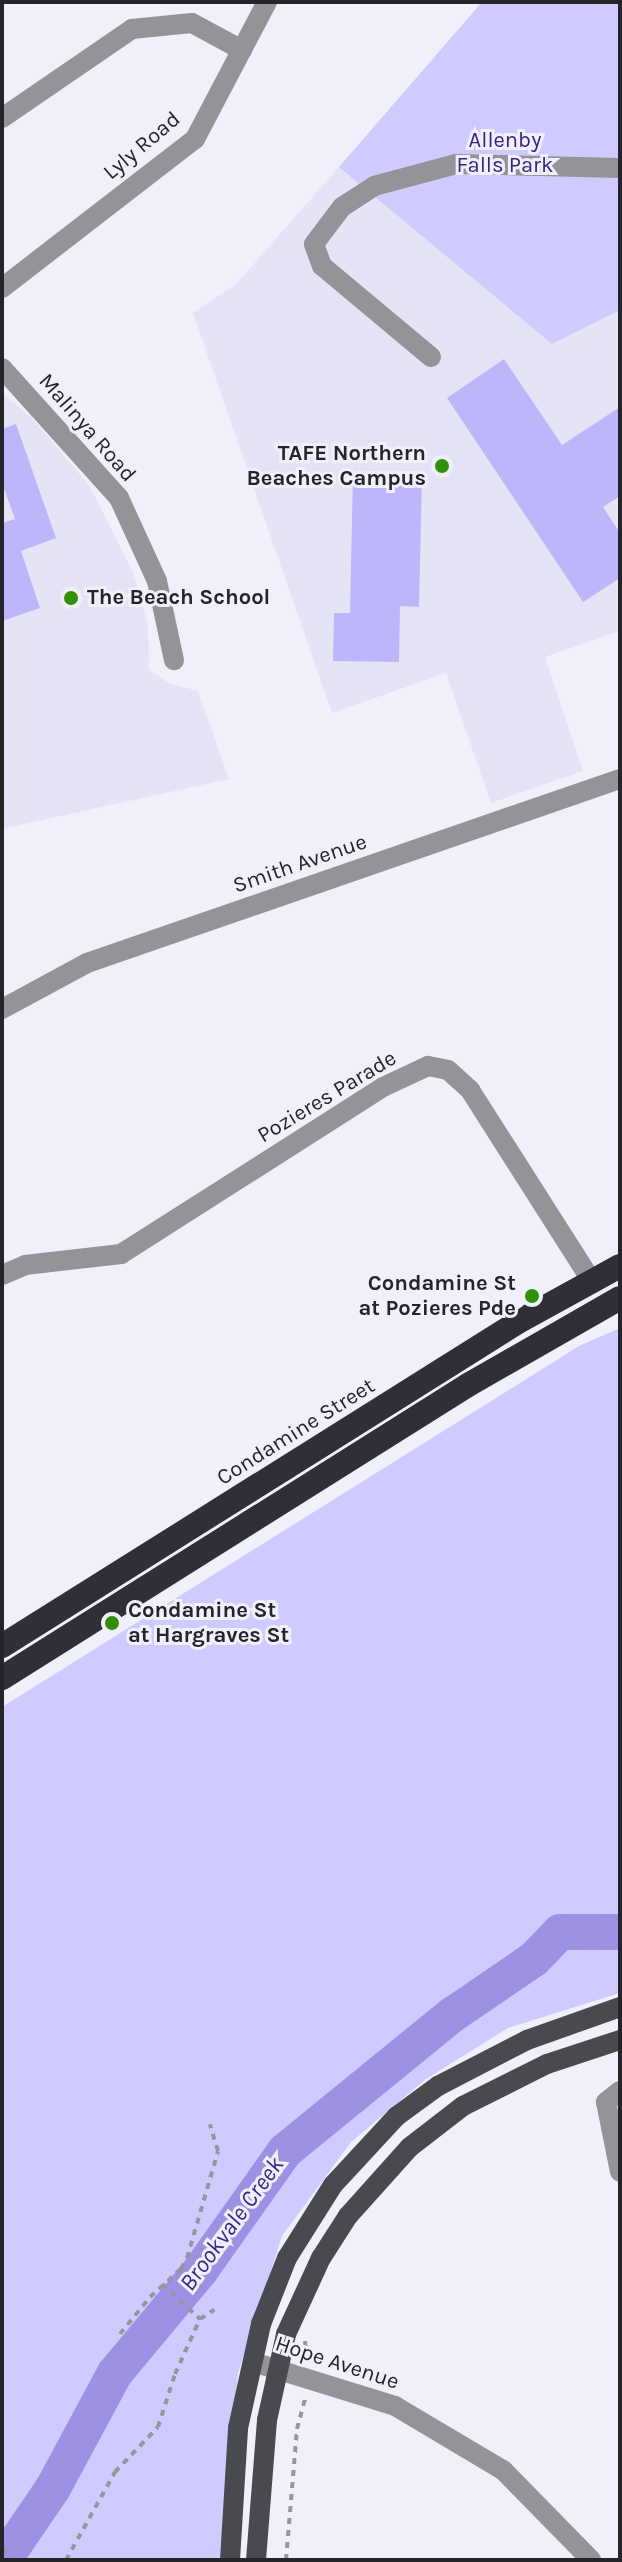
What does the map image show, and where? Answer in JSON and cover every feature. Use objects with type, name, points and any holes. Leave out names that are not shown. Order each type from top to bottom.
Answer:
[{"type":"highway","name":"Condamine Street","points":[[3,1644],[591,1280],[620,1266]]},
{"type":"highway","points":[[3,1644],[8,1674],[468,1385],[562,1328],[620,1298]]},
{"type":"main road","points":[[230,2560],[238,2428],[253,2362],[273,2290],[297,2238],[333,2185],[397,2116],[438,2086],[527,2040],[620,2007]]},
{"type":"main road","points":[[256,2560],[267,2420],[278,2368],[298,2303],[321,2258],[348,2216],[410,2147],[463,2106],[506,2082],[620,2040]]},
{"type":"street","name":"Lyly Road","points":[[2,288],[195,139],[267,2]]},
{"type":"street","points":[[2,118],[132,29],[192,23],[242,50]]},
{"type":"street","points":[[431,357],[322,266],[314,244],[342,207],[374,186],[456,164],[620,168]]},
{"type":"street","name":"Malinya Road","points":[[2,368],[119,498],[157,581],[174,660]]},
{"type":"street","name":"Smith Avenue","points":[[2,1009],[87,963],[620,779]]},
{"type":"street","name":"Pozieres Parade","points":[[2,1275],[25,1265],[121,1254],[383,1087],[428,1066],[448,1070],[470,1090],[591,1280]]},
{"type":"street","points":[[620,2091],[606,2102],[620,2172]]},
{"type":"street","name":"Hope Avenue","points":[[253,2362],[395,2406],[503,2470],[591,2560]]},
{"type":"path","points":[[120,2334],[162,2284],[181,2269],[187,2258],[218,2151],[210,2124]]},
{"type":"path","points":[[162,2284],[200,2319]]},
{"type":"path","points":[[66,2560],[103,2489],[158,2427],[175,2374],[200,2319],[214,2310]]},
{"type":"path","points":[[286,2560],[297,2429],[309,2380],[305,2340],[309,2329]]},
{"type":"path","points":[[2,2548],[12,2560]]},
{"type":"shaded area","name":"TAFE Northern Beaches Campus","points":[[620,140],[620,631],[545,657],[583,771],[491,803],[446,673],[332,713],[193,313],[236,284],[339,167],[349,176]]},
{"type":"shaded area","name":"The Beach School","points":[[2,393],[31,417],[89,485],[133,572],[148,624],[149,670],[169,683],[198,691],[229,779],[2,829]]},
{"type":"green space","name":"Allenby Falls Park","points":[[482,2],[620,2],[620,310],[552,344],[339,167]]},
{"type":"green space","points":[[620,1328],[620,1993],[508,2028],[426,2079],[351,2142],[282,2236],[238,2373],[222,2560],[2,2560],[2,1707],[579,1346]]},
{"type":"building","points":[[504,359],[562,445],[620,407],[620,496],[603,507],[620,533],[620,578],[583,602],[447,398]]},
{"type":"building","points":[[16,424],[56,538],[21,551],[40,608],[2,621],[2,523],[15,519],[2,483],[2,429]]},
{"type":"building","points":[[353,474],[422,476],[419,607],[400,606],[399,662],[333,661],[334,613],[350,613]]},
{"type":"waterway","name":"Brookvale Creek","points":[[4,2560],[53,2488],[115,2373],[200,2271],[285,2151],[452,2015],[534,1959],[560,1932],[620,1932]]},
{"type":"place","name":"TAFE Northern Beaches Campus","points":[[442,466]]},
{"type":"place","name":"The Beach School","points":[[71,598]]},
{"type":"place","name":"Condamine St at Pozieres Pde","points":[[532,1296]]},
{"type":"place","name":"Condamine St at Hargraves St","points":[[112,1623]]}]
